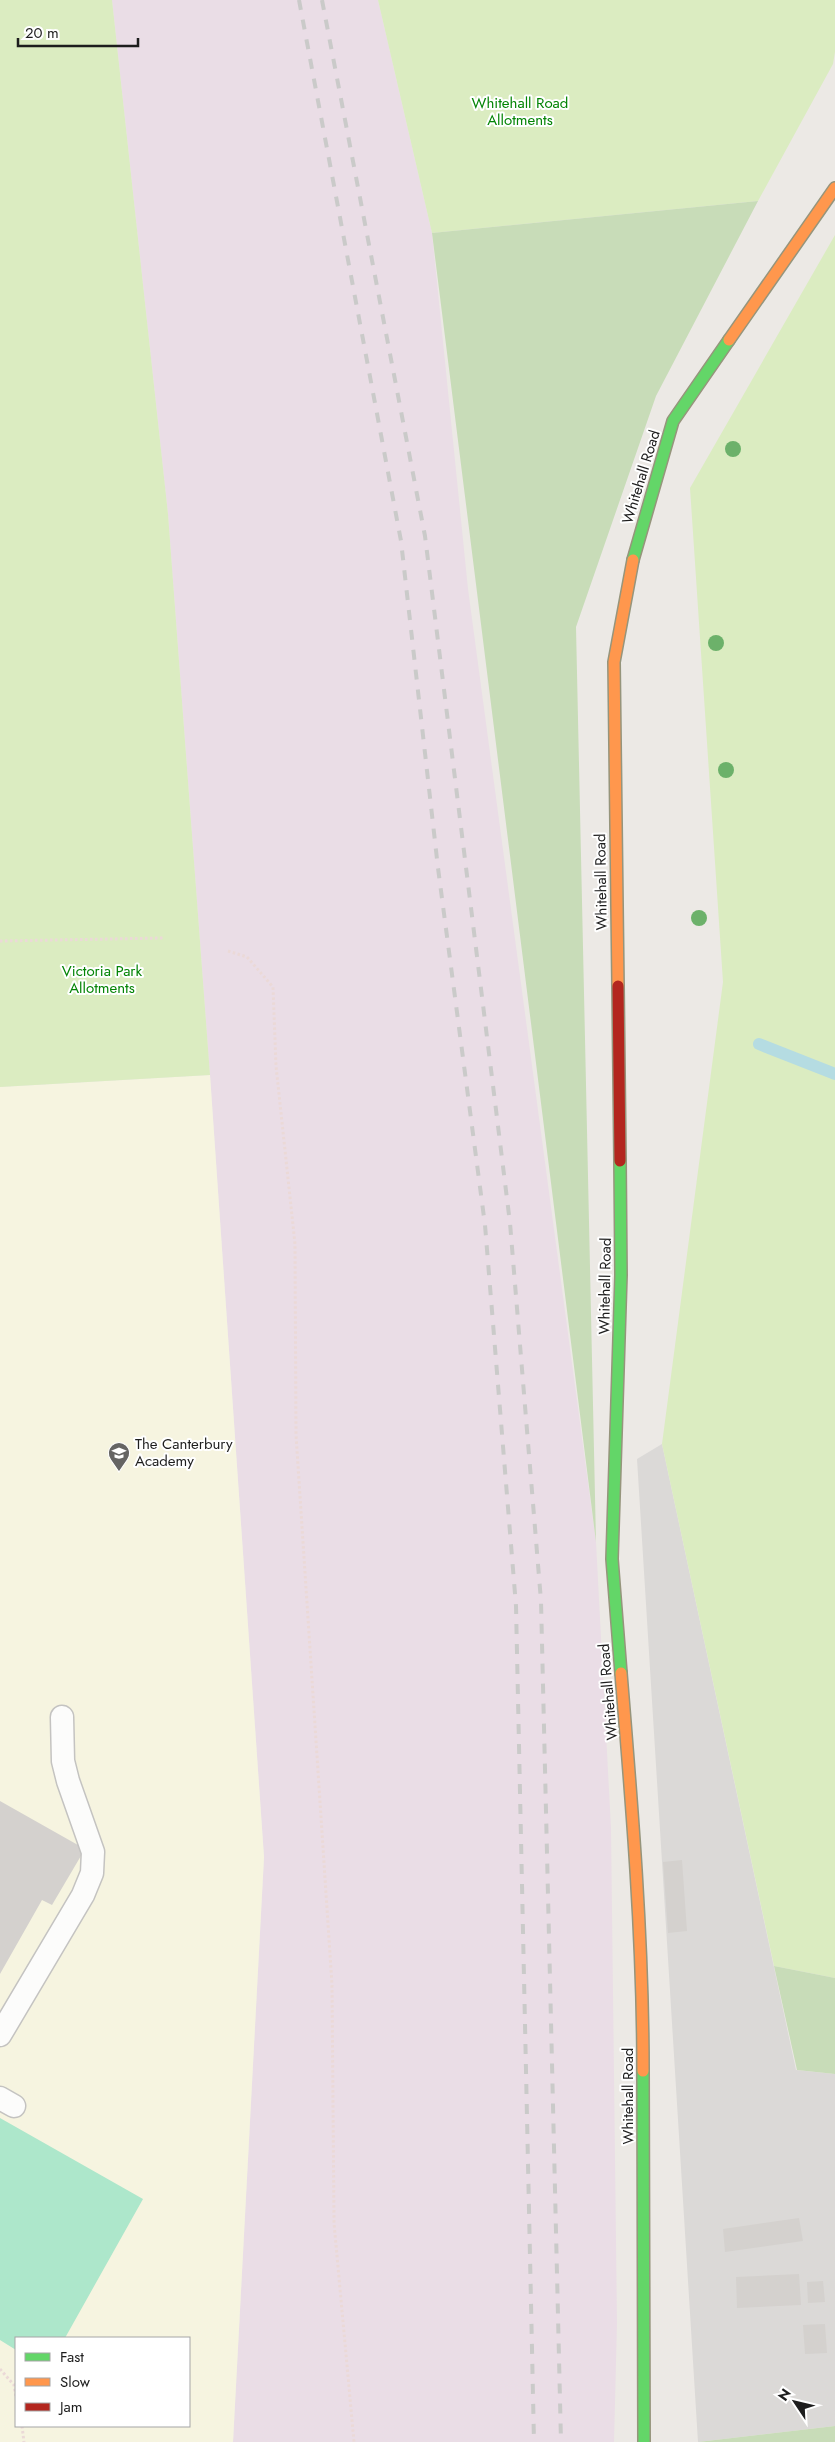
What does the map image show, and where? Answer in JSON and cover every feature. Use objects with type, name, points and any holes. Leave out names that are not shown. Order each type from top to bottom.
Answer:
[{"type":"street","name":"Whitehall Road","points":[[644,2442],[643,2020],[634,1824],[612,1559],[621,1275],[614,662],[635,550],[673,421],[835,188]]},
{"type":"lane","points":[[0,2035],[83,1895],[92,1873],[93,1852],[68,1781],[63,1761],[62,1716]]},
{"type":"path","points":[[0,941],[164,938]]},
{"type":"path","points":[[228,952],[247,957],[274,987],[276,1066],[296,1244],[296,1435],[332,1985],[334,2223],[354,2442]]},
{"type":"path","points":[[0,2369],[14,2385],[15,2391]]},
{"type":"path","points":[[22,2427],[24,2442]]},
{"type":"shaded area","points":[[112,0],[378,0],[432,233],[468,589],[596,1542],[611,1828],[617,2323],[614,2442],[233,2442],[264,1857],[210,1075],[168,514]]},
{"type":"shaded area","name":"The Canterbury Academy","points":[[210,1075],[264,1857],[233,2442],[0,2442],[0,1087]]},
{"type":"shaded area","points":[[662,1444],[796,2070],[835,2074],[835,2426],[698,2442],[637,1459]]},
{"type":"green space","name":"Victoria Park Allotments","points":[[0,0],[112,0],[168,514],[210,1075],[0,1087]]},
{"type":"green space","name":"Whitehall Road Allotments","points":[[378,0],[835,0],[835,52],[833,64],[758,201],[432,233]]},
{"type":"green space","points":[[758,201],[656,396],[576,627],[596,1542],[432,233]]},
{"type":"green space","points":[[835,235],[835,1978],[774,1966],[662,1444],[723,982],[690,488]]},
{"type":"green space","points":[[774,1966],[835,1978],[835,2074],[797,2070]]},
{"type":"green space","points":[[0,2118],[143,2199],[66,2337],[15,2337],[15,2349],[0,2340]]},
{"type":"green space","points":[[835,2426],[835,2442],[698,2442]]},
{"type":"building","points":[[0,1801],[85,1849],[52,1905],[42,1900],[0,1974]]},
{"type":"building","points":[[682,1860],[687,1931],[668,1933],[663,1862]]},
{"type":"building","points":[[799,2218],[803,2241],[725,2252],[723,2229]]},
{"type":"building","points":[[799,2274],[801,2305],[737,2308],[736,2277]]},
{"type":"building","points":[[823,2281],[825,2302],[808,2303],[807,2282]]},
{"type":"building","points":[[825,2324],[827,2353],[805,2354],[803,2325]]},
{"type":"waterway","points":[[759,1044],[835,1074]]},
{"type":"railway","points":[[299,0],[401,541],[438,868],[485,1225],[516,1606],[534,2442]]},
{"type":"railway","points":[[322,0],[425,536],[510,1223],[541,1601],[561,2442]]},
{"type":"traffic: fast","points":[[633,560],[673,421],[729,340]]},
{"type":"traffic: fast","points":[[620,1161],[621,1275],[612,1559],[621,1673]]},
{"type":"traffic: fast","points":[[643,2071],[644,2442]]},
{"type":"traffic: slow","points":[[729,340],[835,188]]},
{"type":"traffic: slow","points":[[618,986],[614,662],[633,560]]},
{"type":"traffic: slow","points":[[621,1673],[639,1922],[643,2071]]},
{"type":"traffic: jam","points":[[618,986],[620,1161]]},
{"type":"place","name":"The Canterbury Academy","points":[[119,1472]]}]
